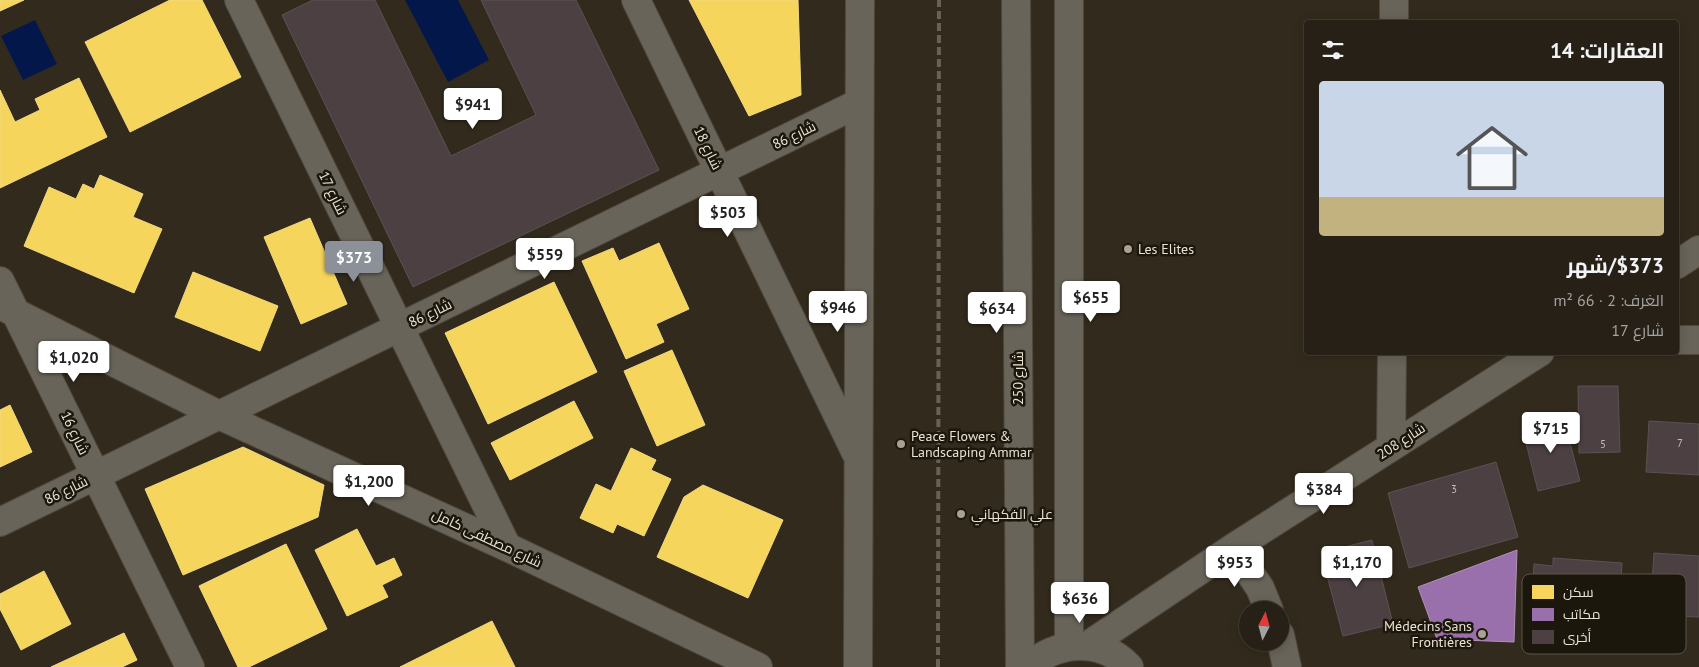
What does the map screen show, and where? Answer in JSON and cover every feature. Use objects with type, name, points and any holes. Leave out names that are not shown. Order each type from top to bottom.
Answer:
[{"type":"street","name":"شارع 17","points":[[238,0],[507,547]]},
{"type":"street","name":"شارع 18","points":[[636,0],[859,458]]},
{"type":"street","points":[[858,667],[860,0]]},
{"type":"street","name":"شارع 250","points":[[1016,0],[1020,667]]},
{"type":"street","points":[[1069,0],[1078,646],[1107,651],[1129,667]]},
{"type":"street","points":[[1394,0],[1394,20]]},
{"type":"street","name":"شارع 86","points":[[0,522],[860,103]]},
{"type":"street","points":[[1679,263],[1699,250]]},
{"type":"street","name":"شارع 16","points":[[0,281],[8,309],[96,476],[190,667]]},
{"type":"street","name":"شارع مصطفى كامل","points":[[8,309],[219,415],[507,547],[758,667]]},
{"type":"street","points":[[1679,340],[1699,340]]},
{"type":"street","points":[[1391,447],[1392,355]]},
{"type":"street","name":"شارع 208","points":[[1028,667],[1047,653],[1078,646],[1535,355]]},
{"type":"street","points":[[1233,548],[1260,588],[1266,601]]},
{"type":"street","points":[[1284,651],[1287,667]]},
{"type":"shaded area","points":[[405,0],[458,0],[489,60],[448,82]]},
{"type":"shaded area","points":[[35,20],[57,64],[23,80],[1,36]]},
{"type":"building: سكن","points":[[0,0],[24,0],[0,11]]},
{"type":"building: سكن","points":[[170,0],[202,0],[241,77],[130,132],[85,42]]},
{"type":"building: سكن","points":[[689,0],[798,0],[801,95],[749,116]]},
{"type":"building: سكن","points":[[79,78],[107,137],[0,188],[0,90],[15,122],[40,110],[35,99]]},
{"type":"building: سكن","points":[[100,175],[143,194],[133,217],[162,229],[134,293],[24,246],[49,187],[76,199],[83,184],[94,189]]},
{"type":"building: سكن","points":[[310,218],[347,304],[301,324],[264,237]]},
{"type":"building: سكن","points":[[659,243],[689,309],[656,324],[664,342],[626,359],[582,261],[613,248],[619,261]]},
{"type":"building: سكن","points":[[193,272],[278,306],[260,351],[175,317]]},
{"type":"building: سكن","points":[[554,282],[597,372],[488,424],[445,333]]},
{"type":"building: سكن","points":[[672,350],[705,425],[657,446],[624,371]]},
{"type":"building: سكن","points":[[574,401],[593,438],[510,480],[491,443]]},
{"type":"building: سكن","points":[[10,405],[32,452],[0,467],[0,410]]},
{"type":"building: سكن","points":[[243,447],[324,485],[318,517],[183,575],[145,489]]},
{"type":"building: سكن","points":[[631,448],[656,460],[651,470],[671,479],[644,536],[617,524],[613,533],[580,518],[596,484],[611,491]]},
{"type":"building: سكن","points":[[703,485],[783,520],[748,598],[657,557],[684,497]]},
{"type":"building: سكن","points":[[357,529],[376,566],[394,558],[402,575],[382,585],[388,597],[347,616],[315,550]]},
{"type":"building: سكن","points":[[286,544],[327,629],[249,667],[238,667],[199,586]]},
{"type":"building: سكن","points":[[44,571],[71,624],[21,650],[0,609],[0,594]]},
{"type":"building: سكن","points":[[492,621],[515,667],[400,667]]},
{"type":"building: سكن","points":[[124,633],[137,660],[122,667],[51,667]]},
{"type":"building: مكاتب","points":[[1517,550],[1514,642],[1437,639],[1418,587]]},
{"type":"building: أخرى","points":[[313,0],[375,0],[451,156],[536,115],[481,0],[576,0],[659,170],[413,287],[282,15]]},
{"type":"building: أخرى","points":[[1578,386],[1618,386],[1620,452],[1579,453]]},
{"type":"building: أخرى","points":[[1563,416],[1580,481],[1538,491],[1522,427]]},
{"type":"building: أخرى","points":[[1649,421],[1699,424],[1699,475],[1646,472]]},
{"type":"building: أخرى","points":[[1496,462],[1518,537],[1409,568],[1388,493]]},
{"type":"building: أخرى","points":[[1372,540],[1393,624],[1343,636],[1321,553]]},
{"type":"building: أخرى","points":[[1654,553],[1699,556],[1699,617],[1686,616],[1686,574],[1653,574]]},
{"type":"building: أخرى","points":[[1553,558],[1622,563],[1621,574],[1533,574],[1534,564],[1553,566]]},
{"type":"railway","points":[[938,667],[939,0]]},
{"type":"place","name":"Les Elites","points":[[1128,249]]},
{"type":"place","name":"Peace Flowers & Landscaping Ammar","points":[[901,444]]},
{"type":"place","name":"علي الفكهاني","points":[[961,514]]},
{"type":"place","name":"Médecins Sans Frontières","points":[[1482,634]]}]
